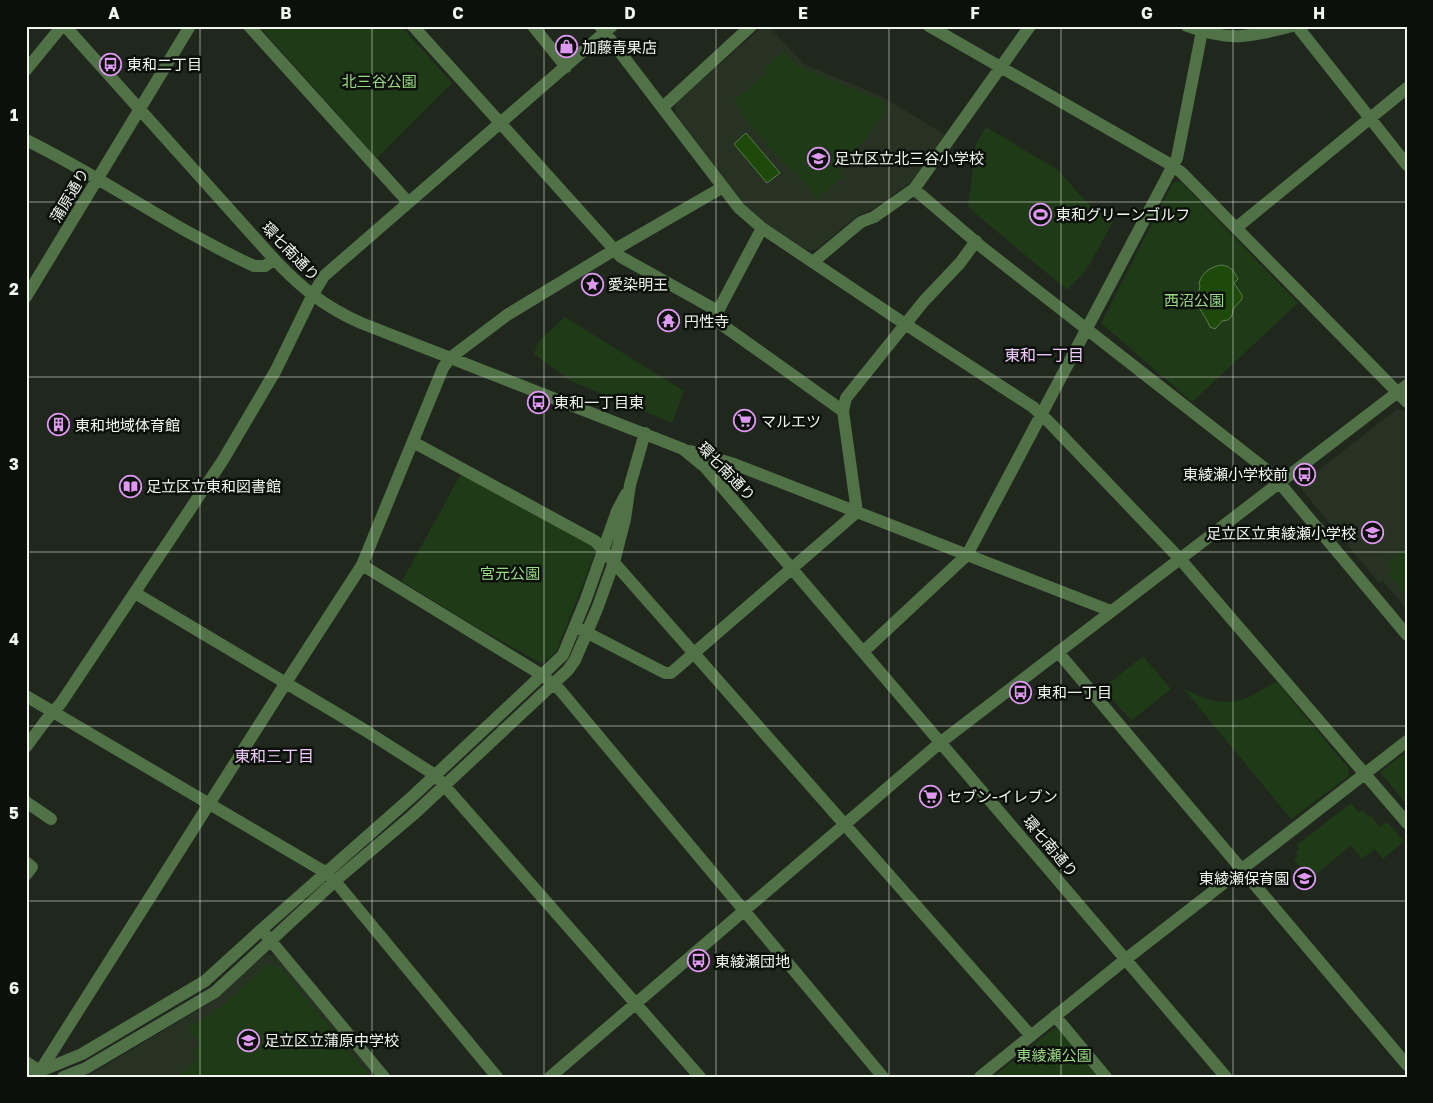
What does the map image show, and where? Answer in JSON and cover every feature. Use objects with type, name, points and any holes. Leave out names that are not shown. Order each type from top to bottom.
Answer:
[{"type":"street","points":[[26,70],[63,26]]},
{"type":"street","name":"環七南通り","points":[[63,26],[274,259],[312,296],[361,323],[683,449],[717,479],[1226,1077]]},
{"type":"street","name":"蒲原通り","points":[[26,297],[190,26]]},
{"type":"street","points":[[249,26],[408,202]]},
{"type":"street","points":[[413,26],[621,258],[718,311]]},
{"type":"street","points":[[533,26],[566,67]]},
{"type":"street","points":[[663,107],[751,26]]},
{"type":"street","points":[[929,26],[1182,172],[1236,228],[1402,389],[1407,402]]},
{"type":"street","points":[[813,262],[861,222],[874,217],[914,189],[1030,26]]},
{"type":"street","points":[[1187,26],[1233,38],[1262,35],[1292,26]]},
{"type":"street","points":[[1297,26],[1407,165]]},
{"type":"street","points":[[26,747],[61,703],[227,452],[276,370],[312,296],[324,276],[566,67],[606,28],[739,208],[762,228],[1041,414],[1180,559],[1407,823]]},
{"type":"street","points":[[864,652],[967,555],[1177,158],[1202,31]]},
{"type":"street","points":[[1236,228],[1407,88]]},
{"type":"street","points":[[26,140],[98,178],[218,249],[245,262],[260,267],[274,259]]},
{"type":"street","points":[[40,1074],[362,565],[443,368],[450,358],[507,315],[723,187]]},
{"type":"street","points":[[914,189],[976,241],[1272,474],[1407,635]]},
{"type":"street","points":[[762,228],[718,311],[721,324],[843,411]]},
{"type":"street","points":[[857,512],[843,411],[846,398],[905,324],[960,263],[976,241]]},
{"type":"street","points":[[550,1077],[941,742],[1402,389]]},
{"type":"street","points":[[26,1077],[40,1074],[82,1054],[205,982],[261,930],[413,815],[568,670],[575,660],[597,609],[614,562],[625,519],[630,485],[645,433]]},
{"type":"street","points":[[413,442],[595,541],[1031,1036]]},
{"type":"street","points":[[683,449],[734,464],[1111,611]]},
{"type":"street","points":[[63,1077],[86,1068],[215,992],[270,940],[330,877],[435,775],[563,655],[586,599],[617,511],[630,485]]},
{"type":"street","points":[[574,626],[665,673],[671,673],[857,512]]},
{"type":"street","points":[[362,565],[542,675],[553,684],[883,1077]]},
{"type":"street","points":[[135,593],[363,729],[435,775],[700,1077]]},
{"type":"street","points":[[1058,652],[1407,1065]]},
{"type":"street","points":[[26,696],[330,877],[497,1077]]},
{"type":"street","points":[[980,1077],[1126,959],[1407,741]]},
{"type":"street","points":[[26,802],[51,819]]},
{"type":"street","points":[[26,862],[32,866],[26,875]]},
{"type":"street","points":[[261,930],[384,1077]]},
{"type":"street","points":[[1055,1016],[1106,1077]]},
{"type":"street","points":[[26,1062],[40,1074]]},
{"type":"shaded area","name":"足立区立北三谷小学校","points":[[763,26],[768,26],[804,64],[883,97],[945,135],[911,182],[873,209],[857,216],[817,249],[807,250],[764,222],[741,202],[675,113],[676,103]]},
{"type":"shaded area","points":[[746,133],[780,173],[767,183],[734,144]]},
{"type":"shaded area","points":[[1221,265],[1232,269],[1238,279],[1234,283],[1242,295],[1242,299],[1233,309],[1232,316],[1228,320],[1222,321],[1215,329],[1210,327],[1199,308],[1199,283],[1207,271]]},
{"type":"shaded area","name":"足立区立東綾瀬小学校","points":[[1397,409],[1407,412],[1407,610],[1383,581],[1379,583],[1299,486]]},
{"type":"shaded area","name":"足立区立蒲原中学校","points":[[266,954],[278,956],[378,1077],[86,1077],[212,1002]]},
{"type":"green space","name":"北三谷公園","points":[[259,26],[401,26],[452,83],[377,158]]},
{"type":"green space","points":[[784,52],[798,66],[883,101],[888,110],[840,171],[844,176],[817,199],[793,169],[790,171],[741,114],[742,111],[734,101],[766,73],[763,69]]},
{"type":"green space","name":"東和グリーンゴルフ","points":[[986,127],[1058,170],[1089,205],[1114,220],[1087,269],[1067,290],[968,207],[976,144]]},
{"type":"green space","name":"西沼公園","points":[[1180,181],[1298,303],[1192,402],[1101,323],[1173,183]]},
{"type":"green space","points":[[565,317],[684,391],[672,423],[571,381],[534,354],[538,342]]},
{"type":"green space","name":"宮元公園","points":[[462,472],[592,546],[595,553],[557,650],[541,663],[473,625],[402,581]]},
{"type":"green space","points":[[1407,547],[1407,597],[1388,573],[1393,569],[1388,562]]},
{"type":"green space","points":[[1143,656],[1171,689],[1131,721],[1103,688]]},
{"type":"green space","points":[[1277,682],[1348,768],[1349,776],[1291,819],[1183,688],[1209,699],[1226,702],[1244,699]]},
{"type":"green space","points":[[1407,751],[1407,805],[1380,772]]},
{"type":"green space","points":[[1351,803],[1359,813],[1363,810],[1369,817],[1371,816],[1380,827],[1387,822],[1404,841],[1383,859],[1375,849],[1362,859],[1351,845],[1310,880],[1294,859],[1298,856],[1296,853],[1299,849],[1297,845]]},
{"type":"green space","name":"足立区立蒲原中学校","points":[[268,964],[279,966],[371,1077],[177,1077],[198,1059],[192,1052],[201,1045],[187,1028],[217,1010]]},
{"type":"green space","name":"東綾瀬公園","points":[[1053,1029],[1060,1030],[1100,1077],[993,1077]]},
{"type":"place","name":"加藤青果店","points":[[566,47]]},
{"type":"place","name":"東和二丁目","points":[[111,64]]},
{"type":"place","name":"足立区立北三谷小学校","points":[[818,158]]},
{"type":"place","name":"東和グリーンゴルフ","points":[[1040,214]]},
{"type":"place","name":"愛染明王","points":[[592,284]]},
{"type":"place","name":"円性寺","points":[[668,321]]},
{"type":"place","name":"東和一丁目東","points":[[538,402]]},
{"type":"place","name":"マルエツ","points":[[745,421]]},
{"type":"place","name":"東和地域体育館","points":[[59,425]]},
{"type":"place","name":"東綾瀬小学校前","points":[[1304,474]]},
{"type":"place","name":"足立区立東和図書館","points":[[130,486]]},
{"type":"place","name":"足立区立東綾瀬小学校","points":[[1372,533]]},
{"type":"place","name":"東和一丁目","points":[[1021,692]]},
{"type":"place","name":"セブン-イレブン","points":[[931,796]]},
{"type":"place","name":"東綾瀬保育園","points":[[1305,878]]},
{"type":"place","name":"東綾瀬団地","points":[[699,961]]},
{"type":"place","name":"足立区立蒲原中学校","points":[[248,1040]]},
{"type":"district","name":"東和一丁目","points":[[1044,355]]},
{"type":"district","name":"東和三丁目","points":[[274,756]]}]
